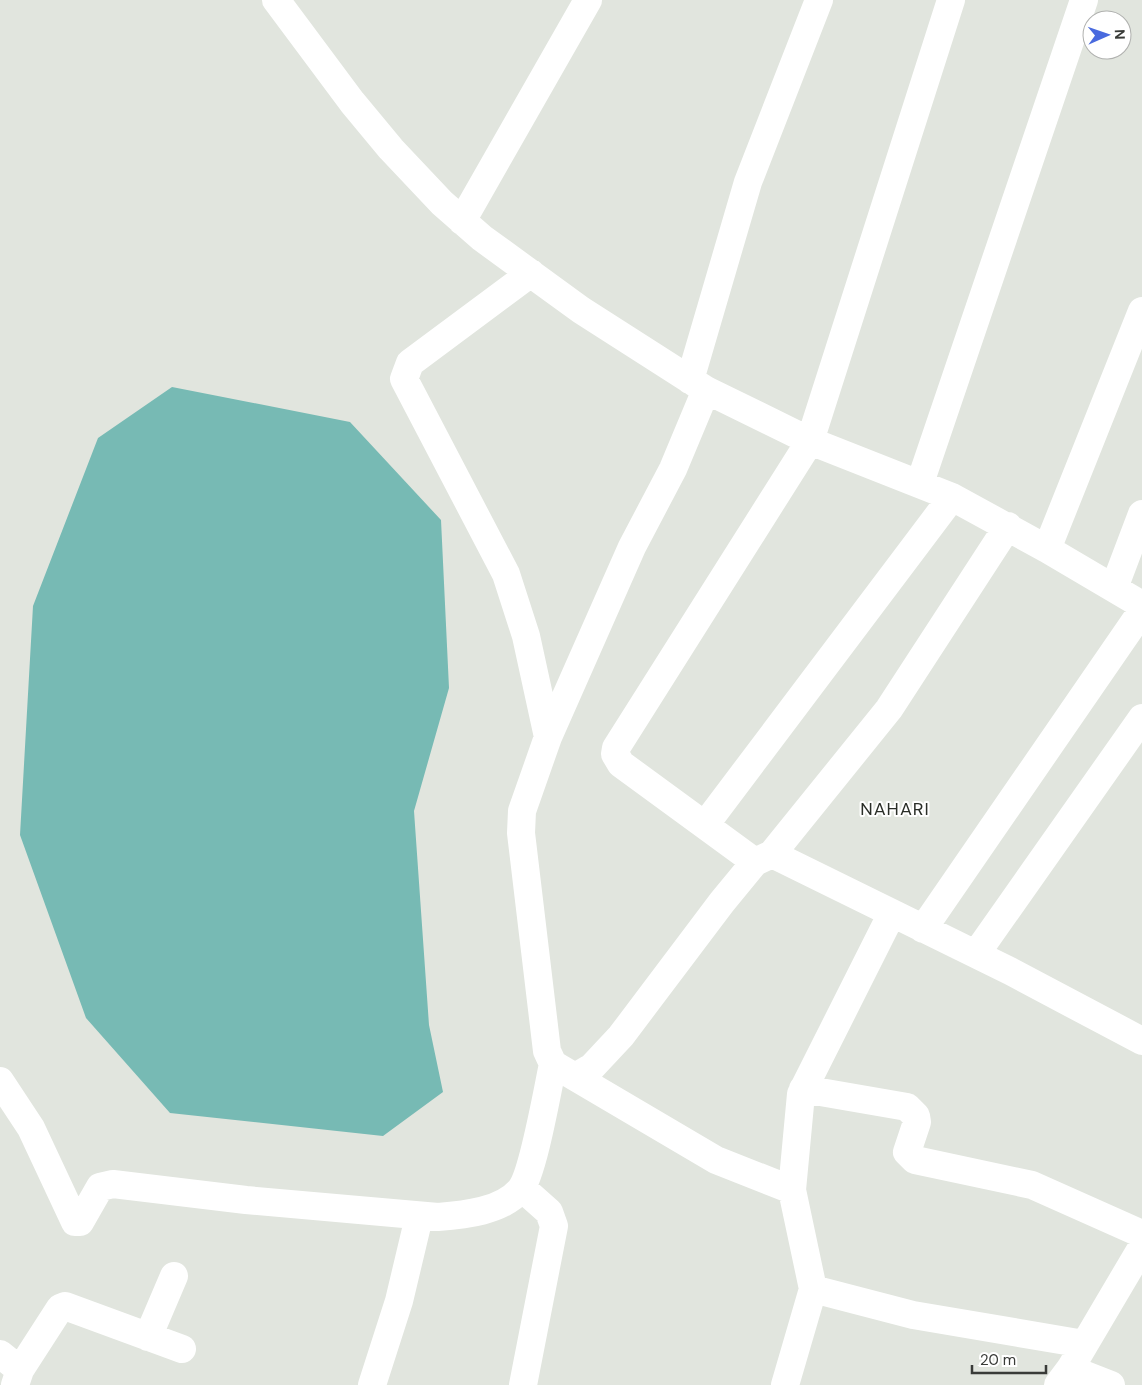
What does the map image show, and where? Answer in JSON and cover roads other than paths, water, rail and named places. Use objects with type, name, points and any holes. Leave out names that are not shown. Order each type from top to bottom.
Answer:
[{"type":"street","points":[[276,0],[352,102],[386,142],[462,221],[581,310],[698,385],[810,441],[952,497],[1008,526],[1142,605]]},
{"type":"street","points":[[462,221],[588,0]]},
{"type":"street","points":[[792,1190],[716,1160],[564,1071],[547,1051],[521,833],[522,811],[548,737],[632,547],[673,469],[698,385],[748,182],[819,0]]},
{"type":"street","points":[[952,0],[810,441],[616,748],[617,760],[705,825],[764,858],[892,913],[976,954],[1142,1041]]},
{"type":"street","points":[[920,483],[1084,0]]},
{"type":"street","points":[[531,273],[410,363],[404,379],[491,541],[506,574],[526,636],[548,737]]},
{"type":"street","points":[[1048,549],[1142,311]]},
{"type":"street","points":[[705,825],[952,497]]},
{"type":"street","points":[[1114,588],[1137,548],[1142,514]]},
{"type":"street","points":[[564,1071],[592,1067],[621,1036],[722,902],[764,858],[889,709],[1008,526]]},
{"type":"street","points":[[924,929],[1142,610]]},
{"type":"street","points":[[976,954],[1142,718]]},
{"type":"street","points":[[785,1385],[813,1289],[792,1190],[803,1089],[892,913]]},
{"type":"street","points":[[0,1081],[31,1128],[75,1222],[80,1222],[100,1187],[113,1184],[419,1217],[460,1216],[488,1208],[513,1196],[522,1188],[564,1071]]},
{"type":"street","points":[[803,1089],[907,1107],[916,1116],[917,1122],[907,1152],[915,1160],[1032,1185],[1142,1234]]},
{"type":"street","points":[[522,1188],[549,1212],[554,1226],[523,1385]]},
{"type":"street","points":[[372,1385],[399,1301],[419,1217]]},
{"type":"street","points":[[1111,1385],[1064,1377],[1142,1247]]},
{"type":"street","points":[[148,1337],[174,1276]]},
{"type":"street","points":[[813,1289],[913,1315],[1084,1344]]},
{"type":"street","points":[[12,1370],[62,1306],[68,1306],[182,1349]]},
{"type":"water","points":[[172,387],[350,422],[441,520],[449,688],[414,811],[429,1025],[443,1092],[383,1136],[170,1113],[86,1018],[20,835],[33,606],[98,438]]},
{"type":"district","name":"NAHARI","points":[[895,809]]}]
